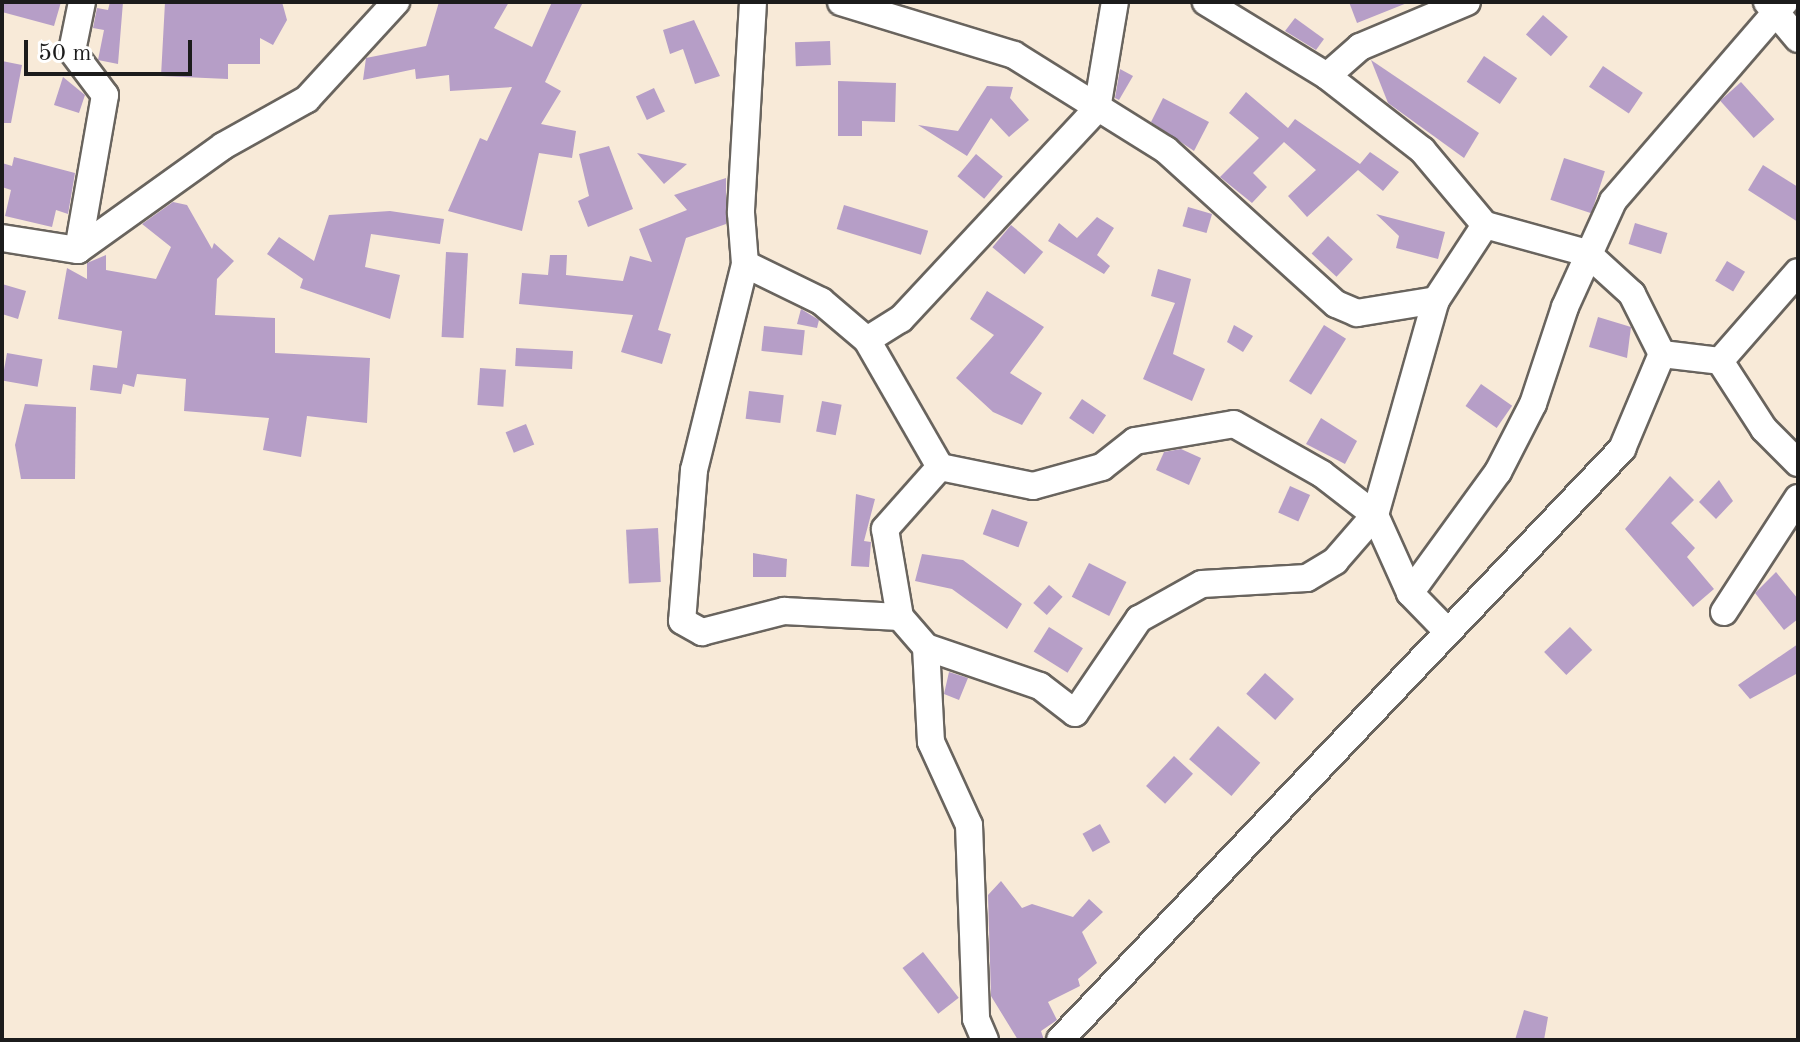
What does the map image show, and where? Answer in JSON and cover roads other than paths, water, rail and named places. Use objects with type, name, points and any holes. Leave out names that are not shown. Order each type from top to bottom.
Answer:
[{"type":"street","points":[[78,250],[105,95],[72,51],[82,2]]},
{"type":"street","points":[[2,238],[78,250],[223,146],[307,99],[396,2]]},
{"type":"street","points":[[753,2],[741,213],[745,264],[694,470],[682,621],[702,632],[784,611],[900,617]]},
{"type":"street","points":[[841,2],[1014,55],[1166,150],[1336,304],[1357,313],[1436,300]]},
{"type":"street","points":[[867,340],[901,319],[1097,109],[1115,2]]},
{"type":"street","points":[[1060,1040],[1622,449],[1662,354],[1632,294],[1587,253],[1485,225],[1422,150],[1327,76],[1206,2]]},
{"type":"street","points":[[1327,76],[1360,47],[1467,2]]},
{"type":"street","points":[[1410,593],[1498,472],[1533,404],[1587,253],[1613,201],[1775,6],[1798,39]]},
{"type":"street","points":[[940,467],[885,529],[900,617],[926,647],[1040,686],[1075,713],[1139,619],[1202,584],[1307,578],[1335,561],[1375,515],[1436,300],[1485,225]]},
{"type":"street","points":[[745,264],[821,301],[867,340],[940,467],[1033,486],[1102,467],[1135,441],[1234,424],[1322,474],[1375,515],[1410,593],[1448,632]]},
{"type":"street","points":[[1720,361],[1798,272]]},
{"type":"street","points":[[1662,354],[1720,361]]},
{"type":"street","points":[[1720,361],[1764,429],[1798,463]]},
{"type":"street","points":[[1724,612],[1798,498]]},
{"type":"street","points":[[926,647],[931,742],[969,825],[976,1019],[985,1040]]}]
